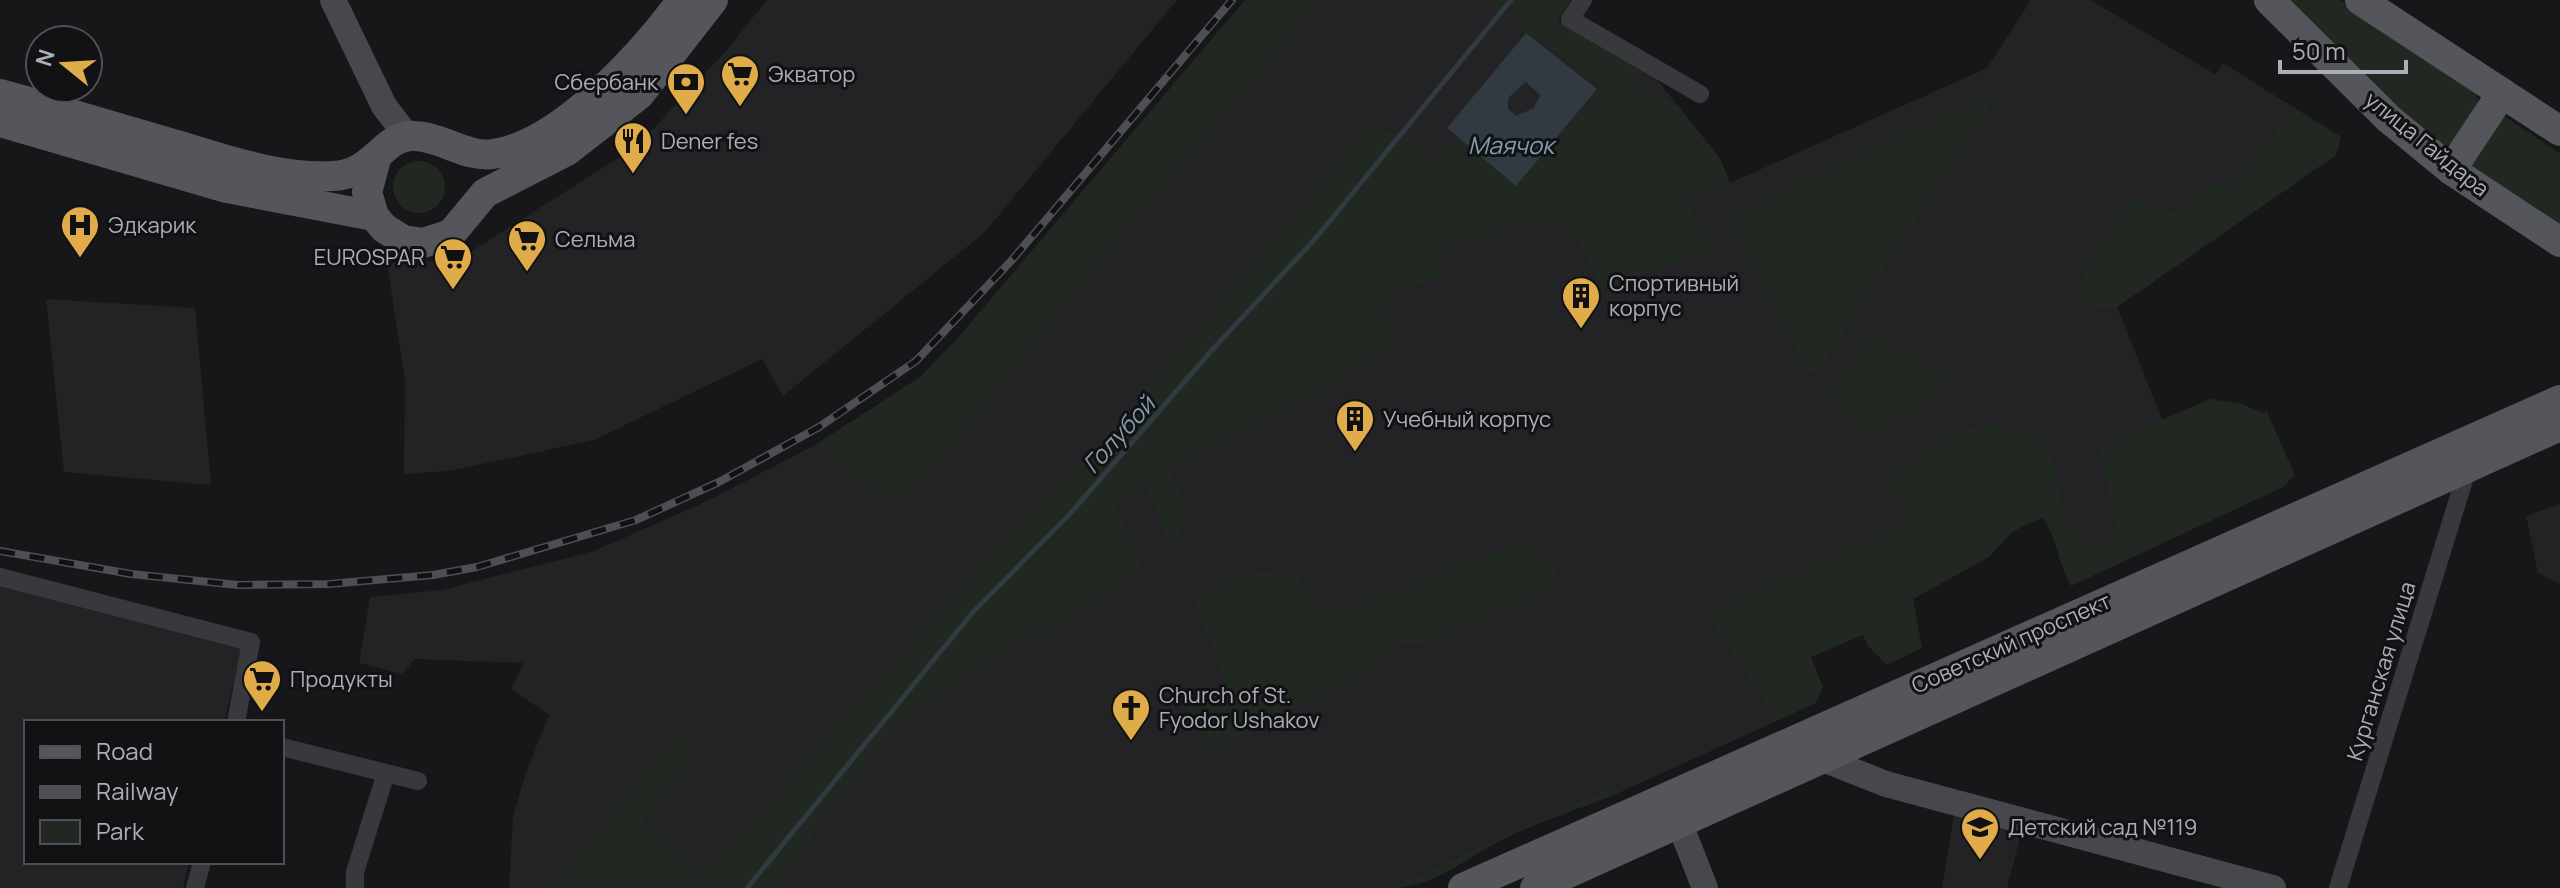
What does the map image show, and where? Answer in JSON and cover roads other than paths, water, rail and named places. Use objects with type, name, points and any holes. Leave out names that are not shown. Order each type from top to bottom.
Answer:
[{"type":"main road","points":[[0,94],[267,170],[336,176],[356,173],[390,147],[444,143],[479,154],[495,154],[549,129],[614,81],[682,0]]},
{"type":"main road","points":[[390,147],[367,192],[374,216],[384,228],[403,240],[423,243],[451,234],[467,212],[494,186],[556,157],[610,121],[662,70],[713,0]]},
{"type":"main road","name":"улица Гайдара","points":[[2269,0],[2389,119],[2451,170],[2560,242]]},
{"type":"main road","points":[[2360,0],[2560,131]]},
{"type":"main road","points":[[2451,170],[2502,93]]},
{"type":"main road","points":[[0,122],[227,188],[374,216]]},
{"type":"main road","points":[[444,143],[466,163],[472,190],[467,212]]},
{"type":"main road","name":"Советский проспект","points":[[1463,888],[2560,400]]},
{"type":"main road","name":"Советский проспект","points":[[1535,888],[2560,426]]},
{"type":"street","points":[[333,0],[384,106],[390,147]]},
{"type":"street","points":[[1583,0],[1570,19],[1700,94]]},
{"type":"street","name":"Курганская улица","points":[[2338,888],[2468,467]]},
{"type":"street","points":[[0,577],[251,642],[236,720]]},
{"type":"street","points":[[1870,736],[1886,784]]},
{"type":"street","points":[[284,748],[418,781]]},
{"type":"street","points":[[1820,758],[1886,784],[2223,882],[2273,888]]},
{"type":"street","points":[[355,888],[358,861],[386,773]]},
{"type":"street","points":[[1679,822],[1705,888]]},
{"type":"street","points":[[195,888],[201,864]]},
{"type":"water","name":"Маячок","points":[[1526,33],[1597,89],[1516,186],[1447,128]],"holes":[[[1526,82],[1540,95],[1534,108],[1516,116],[1508,109],[1508,98]]]},
{"type":"waterway","name":"Голубой","points":[[747,888],[973,612],[1069,515],[1212,350],[1315,239],[1511,0]]},
{"type":"railway","points":[[0,551],[131,574],[238,585],[329,584],[433,575],[477,567],[636,520],[719,482],[819,427],[916,361],[1012,260],[1232,0]]},
{"type":"place","name":"Экватор","points":[[740,108]]},
{"type":"place","name":"Сбербанк","points":[[686,116]]},
{"type":"place","name":"Dener fes","points":[[633,175]]},
{"type":"place","name":"Эдкарик","points":[[80,259]]},
{"type":"place","name":"Сельма","points":[[527,273]]},
{"type":"place","name":"EUROSPAR","points":[[453,291]]},
{"type":"place","name":"Спортивный корпус","points":[[1581,330]]},
{"type":"place","name":"Учебный корпус","points":[[1355,453]]},
{"type":"place","name":"Продукты","points":[[262,713]]},
{"type":"place","name":"Church of St. Fyodor Ushakov","points":[[1131,742]]},
{"type":"place","name":"Детский сад №119","points":[[1980,861]]}]
